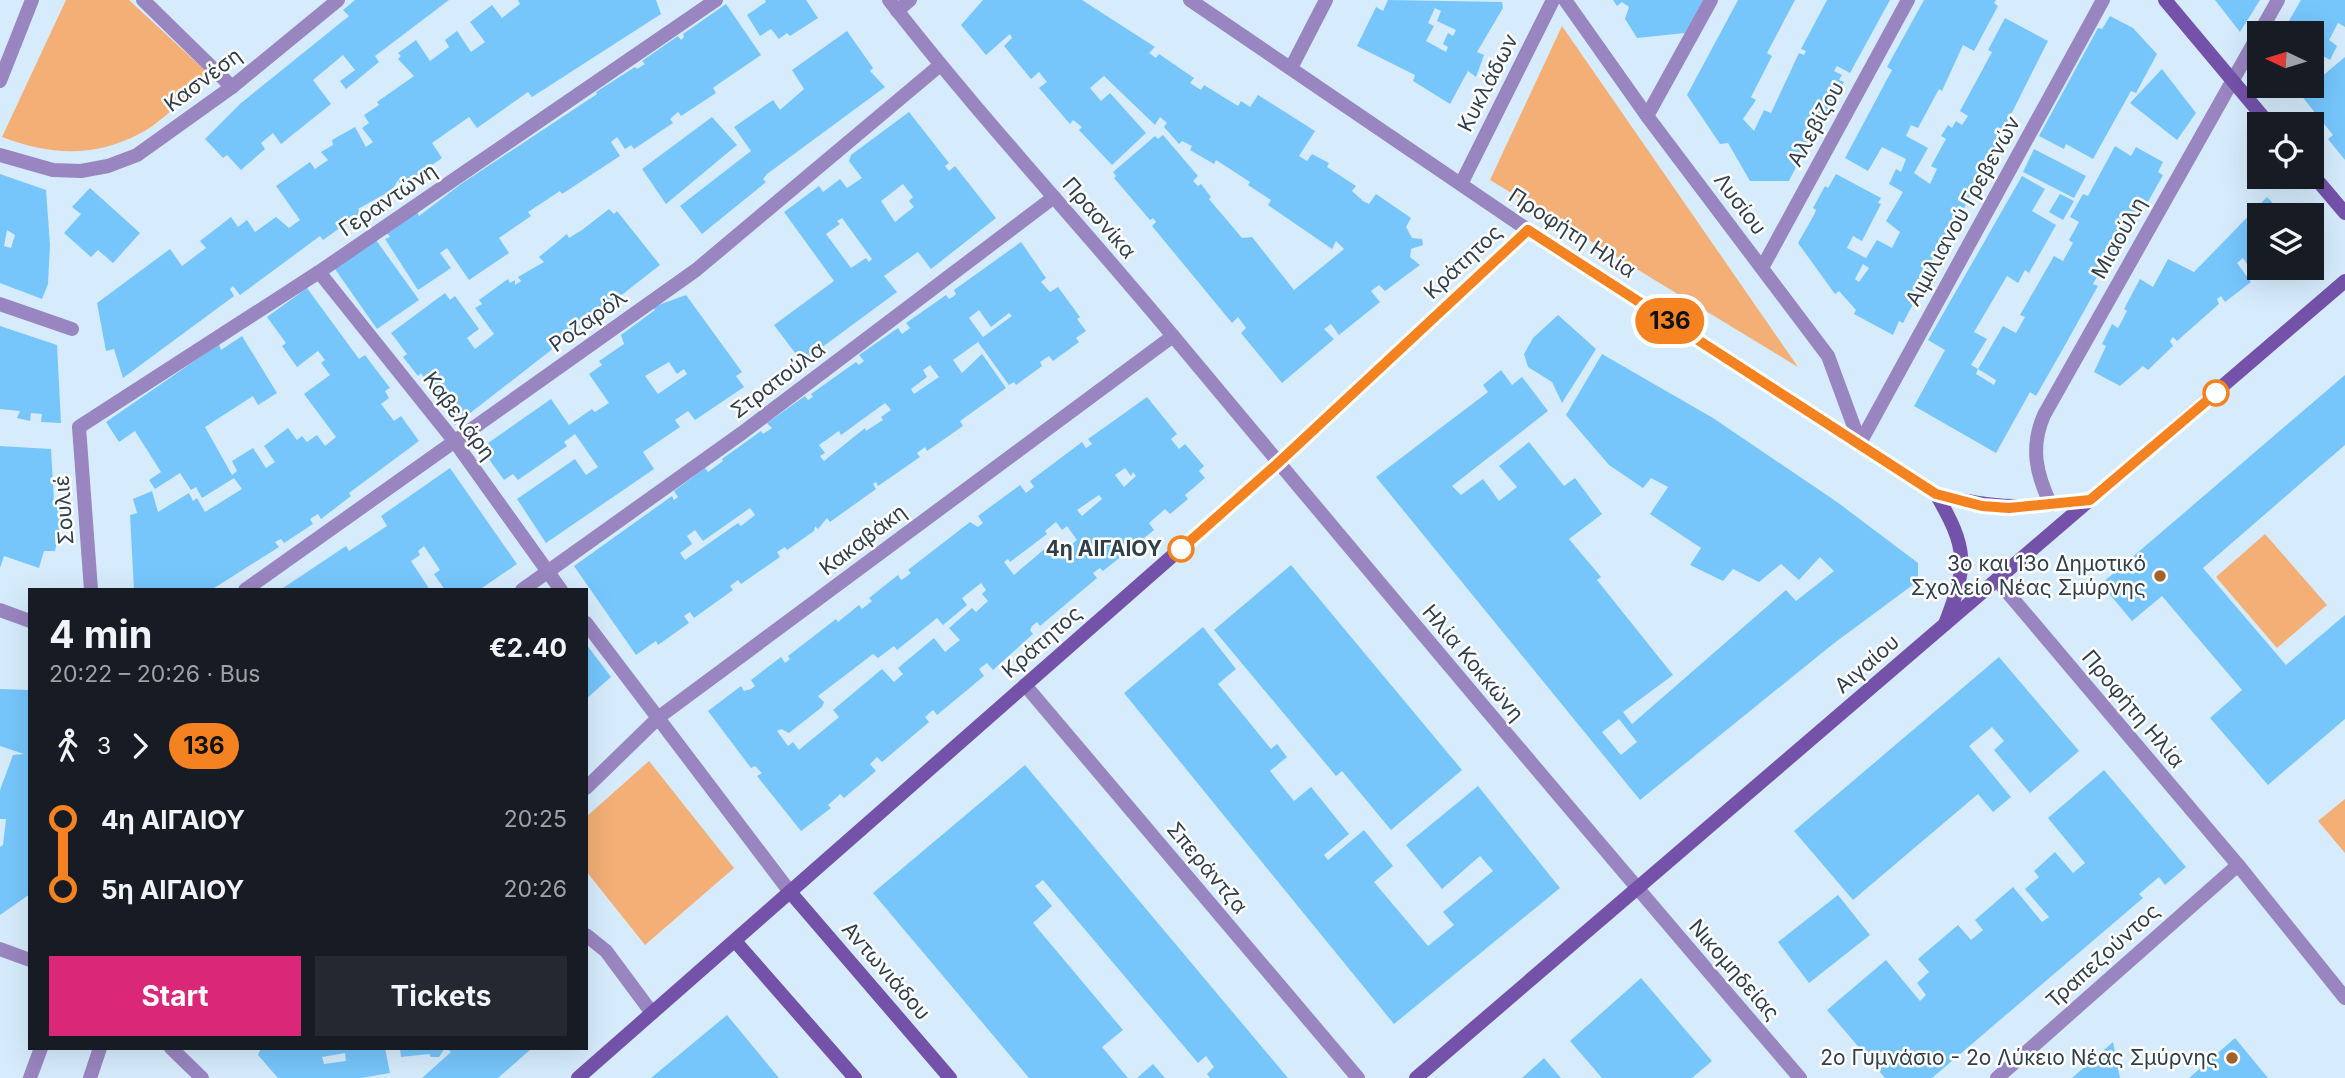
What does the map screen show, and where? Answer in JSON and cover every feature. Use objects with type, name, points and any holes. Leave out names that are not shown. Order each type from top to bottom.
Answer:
[{"type":"street","points":[[0,81],[32,0]]},
{"type":"street","points":[[143,0],[232,87]]},
{"type":"street","points":[[156,13],[166,0]]},
{"type":"street","name":"Κασνέση","points":[[0,155],[53,170],[81,171],[108,166],[137,155],[232,87],[338,0]]},
{"type":"street","name":"Γεραντώνη","points":[[79,427],[319,272],[716,0]]},
{"type":"street","points":[[893,5],[909,0]]},
{"type":"street","name":"Προφήτη Ηλία","points":[[1189,0],[1528,230],[1936,494],[1982,506],[2009,508],[2090,500]]},
{"type":"street","points":[[1291,68],[1326,0]]},
{"type":"street","name":"Κυκλάδων","points":[[1461,184],[1553,0]]},
{"type":"street","name":"Λυσίου","points":[[1565,0],[1647,116],[1828,356],[1860,443]]},
{"type":"street","points":[[1647,116],[1712,0]]},
{"type":"street","name":"Αλεβίζου","points":[[1762,268],[1908,0]]},
{"type":"street","name":"Αιμιλιανού Γρεβενών","points":[[1860,443],[2102,0]]},
{"type":"street","points":[[2165,0],[2258,112]]},
{"type":"street","name":"Μιαούλη","points":[[2051,505],[2036,461],[2035,444],[2044,415],[2278,0]]},
{"type":"street","name":"Πρασνίκα","points":[[893,5],[939,66],[1173,336],[1277,464]]},
{"type":"street","name":"Ροζαρόλ","points":[[248,588],[696,270],[939,66]]},
{"type":"street","points":[[2324,188],[2345,213]]},
{"type":"street","name":"Στρατούλα","points":[[525,588],[742,433],[1054,197]]},
{"type":"street","name":"Κράτητος","points":[[578,1078],[1277,464],[1528,230]]},
{"type":"street","name":"Καβελάρη","points":[[319,272],[455,442],[559,588]]},
{"type":"street","name":"Αιγαίου","points":[[1416,1078],[2345,281]]},
{"type":"street","points":[[0,304],[72,329]]},
{"type":"street","name":"Κακαβάκη","points":[[588,786],[659,718],[1173,336]]},
{"type":"street","name":"Σουλιέ","points":[[79,427],[91,588]]},
{"type":"street","name":"Ηλία Κοκκώνη","points":[[1277,464],[1637,889]]},
{"type":"street","name":"Προφήτη Ηλία","points":[[1936,494],[1955,527],[1963,557],[1960,586],[1944,626]]},
{"type":"street","name":"Προφήτη Ηλία","points":[[1997,580],[2238,865],[2345,998]]},
{"type":"street","points":[[0,610],[28,620]]},
{"type":"street","points":[[588,626],[790,892]]},
{"type":"street","name":"Σπεράντζα","points":[[1025,685],[1358,1078]]},
{"type":"street","name":"Τραπεζούντος","points":[[1997,1078],[2238,865]]},
{"type":"street","name":"Νικομηδείας","points":[[1637,889],[1800,1078]]},
{"type":"street","name":"Αντωνιάδου","points":[[790,892],[950,1078]]},
{"type":"street","points":[[588,937],[606,951],[652,1013]]},
{"type":"street","points":[[734,940],[855,1078]]},
{"type":"street","points":[[0,949],[28,959]]},
{"type":"street","points":[[30,1078],[40,1050]]},
{"type":"street","points":[[90,1078],[99,1050]]},
{"type":"street","points":[[177,1050],[202,1078]]},
{"type":"shaded area","points":[[66,0],[129,0],[210,75],[148,129],[122,142],[71,151],[37,148],[2,137]]},
{"type":"shaded area","points":[[1562,26],[1798,367],[1490,180]]},
{"type":"shaded area","points":[[2265,534],[2327,605],[2277,648],[2216,577]]},
{"type":"shaded area","points":[[649,761],[734,868],[645,945],[588,874],[588,815]]},
{"type":"shaded area","points":[[2345,799],[2345,853],[2318,821]]},
{"type":"building","points":[[355,0],[449,0],[375,56],[379,62],[346,89],[340,81],[355,70],[343,55],[313,80],[331,104],[281,144],[273,133],[261,143],[265,149],[241,170],[227,155],[223,158],[205,139],[241,103],[349,16],[343,10]]},
{"type":"building","points":[[518,0],[656,0],[661,14],[532,97],[528,92],[477,128],[469,117],[432,143],[442,158],[402,186],[398,180],[392,190],[358,209],[361,213],[323,240],[320,236],[240,295],[233,286],[230,289],[234,296],[123,378],[114,349],[106,351],[97,303],[170,249],[182,266],[206,248],[200,241],[231,217],[238,227],[247,220],[255,232],[276,217],[289,228],[300,220],[276,186],[310,162],[315,169],[328,160],[321,152],[333,145],[332,140],[355,127],[366,147],[373,142],[362,128],[369,123],[364,115],[379,105],[377,102],[414,76],[398,59],[401,56],[398,53],[416,40],[430,61],[449,47],[445,40],[457,31],[471,52],[485,42],[470,22],[492,5],[502,18],[520,4]]},
{"type":"building","points":[[765,0],[806,0],[818,18],[790,36],[787,33],[779,39],[771,29],[760,36],[747,15],[766,2]]},
{"type":"building","points":[[983,0],[1082,0],[1155,47],[1149,53],[1156,58],[1159,54],[1194,78],[1190,83],[1201,90],[1204,85],[1238,106],[1241,101],[1250,107],[1258,95],[1315,131],[1299,156],[1307,161],[1312,154],[1329,163],[1327,167],[1356,186],[1352,191],[1363,201],[1369,204],[1376,194],[1411,218],[1406,227],[1412,238],[1422,239],[1423,245],[1411,249],[1410,257],[1420,265],[1385,291],[1379,285],[1371,291],[1380,302],[1339,335],[1331,324],[1324,329],[1334,339],[1282,383],[1241,333],[1246,328],[1238,317],[1232,323],[1152,226],[1156,222],[1153,218],[1150,220],[1114,178],[1116,176],[1113,172],[1155,136],[1158,139],[1163,135],[1198,176],[1193,181],[1198,186],[1201,184],[1211,197],[1209,199],[1242,238],[1252,237],[1294,290],[1344,249],[1336,241],[1332,249],[1268,205],[1271,200],[1248,185],[1250,182],[1216,160],[1214,164],[1190,150],[1192,146],[1182,141],[1179,144],[1164,127],[1167,123],[1160,117],[1155,125],[1104,76],[1090,88],[1101,101],[1110,93],[1146,133],[1112,165],[1079,130],[1082,127],[1073,120],[1070,124],[1039,88],[1047,82],[1039,72],[1031,79],[1004,46],[1012,38],[1010,34],[986,55],[961,25]]},
{"type":"building","points":[[1388,0],[1502,2],[1503,8],[1477,52],[1484,55],[1476,77],[1468,71],[1450,104],[1413,81],[1415,75],[1357,46],[1376,7],[1383,11]],"holes":[[[1435,8],[1441,11],[1437,21],[1456,30],[1453,36],[1448,33],[1443,44],[1448,47],[1446,52],[1426,41],[1434,26],[1428,23]]]},
{"type":"building","points":[[1613,0],[1703,0],[1685,33],[1637,38],[1625,19],[1629,7],[1622,2],[1617,6]]},
{"type":"building","points":[[1738,0],[1795,0],[1767,53],[1772,56],[1751,97],[1756,100],[1743,119],[1754,131],[1764,110],[1771,113],[1799,53],[1804,55],[1806,51],[1801,49],[1827,0],[1890,0],[1850,73],[1837,66],[1834,71],[1842,75],[1839,80],[1844,82],[1820,130],[1816,127],[1789,181],[1750,181],[1728,143],[1720,144],[1687,95]]},
{"type":"building","points":[[1924,0],[1996,0],[1994,3],[1998,6],[1974,51],[1963,45],[1942,91],[1939,89],[1918,128],[1911,125],[1906,136],[1928,148],[1914,173],[1930,184],[1937,169],[1931,166],[1946,139],[1941,136],[1948,125],[1952,128],[1956,121],[1962,125],[1968,116],[1960,111],[1992,52],[1988,50],[2005,18],[2048,41],[1938,260],[1933,257],[1932,261],[1935,263],[1903,323],[1899,321],[1893,335],[1854,314],[1856,310],[1839,291],[1835,294],[1798,243],[1814,215],[1816,210],[1813,208],[1825,186],[1828,188],[1836,174],[1881,198],[1878,203],[1881,204],[1862,241],[1853,236],[1847,248],[1866,258],[1877,240],[1892,248],[1900,232],[1886,221],[1903,192],[1889,184],[1896,169],[1901,172],[1906,159],[1882,147],[1868,171],[1845,158],[1892,70],[1887,67]],"holes":[[[1863,264],[1869,268],[1859,282],[1855,279]]]},
{"type":"building","points":[[2215,0],[2260,0],[2240,32]]},
{"type":"building","points":[[2301,0],[2345,0],[2345,27],[2338,23],[2329,40],[2337,46],[2330,60],[2324,57],[2324,21],[2289,21]]},
{"type":"building","points":[[726,4],[761,55],[713,88],[716,93],[681,116],[678,112],[670,119],[673,123],[634,149],[631,145],[625,149],[617,137],[611,142],[620,156],[562,194],[560,191],[528,212],[531,216],[499,238],[509,253],[469,280],[447,248],[440,253],[451,268],[418,290],[385,239],[390,237],[387,233],[417,212],[419,216],[461,184],[597,94],[596,92],[635,67],[637,69],[645,64],[642,61],[678,36],[681,40],[683,34]]},
{"type":"building","points":[[2110,16],[2133,28],[2157,54],[2136,93],[2131,91],[2093,159],[2066,144],[2064,149],[2039,136],[2098,28],[2102,29]]},
{"type":"building","points":[[847,31],[873,68],[870,71],[885,87],[767,174],[763,179],[766,182],[702,234],[680,206],[751,151],[734,127],[773,100],[780,110],[804,89],[792,70]]},
{"type":"building","points":[[2345,57],[2345,160],[2328,139],[2333,135],[2324,124],[2324,112],[2314,112],[2303,98],[2324,98],[2324,75]]},
{"type":"building","points":[[2162,69],[2196,113],[2177,140],[2130,103]]},
{"type":"building","points":[[909,112],[949,163],[945,166],[949,171],[955,166],[996,218],[931,269],[918,252],[884,276],[897,292],[802,362],[774,325],[834,281],[784,212],[819,186],[823,192],[840,179],[847,188],[862,178],[849,161],[851,155]],"holes":[[[903,184],[913,197],[909,201],[914,207],[895,222],[881,201]],[[842,218],[872,259],[869,262],[866,258],[851,268],[826,234],[840,224],[837,221]]]},
{"type":"building","points":[[712,117],[737,145],[666,204],[642,169]]},
{"type":"building","points":[[2115,146],[2131,156],[2136,147],[2163,162],[2158,172],[2163,175],[2139,218],[2133,215],[2130,220],[2135,223],[2104,278],[2098,275],[2093,284],[2098,286],[2036,396],[2030,392],[1996,453],[1914,406],[1945,350],[1928,340],[2022,176],[2045,189],[2032,211],[2056,225],[2029,273],[2025,270],[2018,283],[2007,276],[1974,332],[1987,339],[1971,365],[1978,369],[2003,326],[2016,333],[2025,317],[2020,315],[2054,256],[2063,261],[2073,243],[2069,240],[2079,222],[2070,217],[2083,194],[2088,196]],"holes":[[[1978,369],[1996,380],[1994,385],[1976,374]]]},
{"type":"building","points":[[2034,149],[2086,176],[2074,198],[2023,172]]},
{"type":"building","points":[[0,174],[46,190],[50,245],[48,284],[42,299],[0,283]],"holes":[[[7,230],[15,235],[11,248],[4,246]]]},
{"type":"building","points":[[90,188],[140,233],[113,263],[98,250],[91,257],[64,233],[81,214],[72,207]]},
{"type":"building","points":[[2060,194],[2074,201],[2063,220],[2049,212]]},
{"type":"building","points":[[2267,197],[2273,203],[2261,203]]},
{"type":"building","points":[[609,209],[614,214],[617,211],[660,265],[455,425],[421,373],[418,376],[403,357],[407,354],[391,333],[445,293],[450,300],[455,296],[479,329],[467,338],[475,349],[494,334],[475,308],[482,304],[479,300],[508,279],[510,283],[515,280],[515,285],[521,281],[518,277],[544,262],[539,257],[567,234],[569,238]]},
{"type":"building","points":[[2247,218],[2247,264],[2243,258],[2237,263],[2251,282],[2225,302],[2221,296],[2217,299],[2219,304],[2177,341],[2173,337],[2170,341],[2173,346],[2148,370],[2143,366],[2120,386],[2094,372],[2106,346],[2102,344],[2112,324],[2118,328],[2127,311],[2124,309],[2140,279],[2153,287],[2168,259],[2194,272]]},
{"type":"building","points":[[376,240],[419,300],[377,329],[335,269]]},
{"type":"building","points":[[1021,242],[1046,278],[1041,282],[1050,292],[1058,287],[1080,317],[1077,319],[1086,331],[1076,338],[1079,342],[1053,361],[1049,356],[1040,362],[1042,366],[1016,385],[1014,382],[1009,385],[978,342],[953,360],[962,373],[982,354],[1006,388],[960,421],[963,426],[927,451],[925,447],[917,453],[920,457],[878,486],[876,482],[873,484],[876,489],[830,522],[827,518],[818,529],[815,526],[814,531],[787,550],[785,547],[777,552],[780,557],[741,584],[738,580],[730,586],[733,590],[694,618],[690,612],[684,616],[689,623],[658,645],[656,641],[636,655],[574,566],[672,496],[674,500],[678,497],[674,491],[705,468],[708,472],[761,431],[763,434],[772,428],[767,423],[805,396],[808,400],[813,397],[811,394],[856,362],[859,365],[864,361],[859,355],[898,328],[902,334],[910,328],[906,323],[946,295],[949,299],[954,296],[954,290]],"holes":[[[979,310],[991,327],[1009,313],[1012,316],[983,337],[969,318]],[[930,365],[939,377],[914,394],[911,389],[927,377],[923,370]],[[885,403],[891,410],[881,417],[883,420],[866,431],[865,428],[824,461],[820,456],[825,453],[819,445],[839,431],[841,435]],[[750,508],[755,515],[741,526],[738,523],[685,560],[680,553],[692,544],[687,536],[695,530],[703,541]]]},
{"type":"building","points":[[307,288],[359,359],[365,355],[390,388],[385,391],[389,398],[381,404],[394,421],[401,416],[419,441],[349,493],[351,496],[321,519],[318,514],[310,519],[313,524],[284,543],[281,539],[275,542],[279,547],[214,588],[134,588],[130,515],[137,513],[133,499],[152,491],[158,512],[189,493],[193,501],[197,498],[205,512],[242,489],[234,478],[202,498],[196,487],[191,490],[180,473],[155,489],[149,480],[161,472],[135,431],[119,442],[106,422],[219,344],[221,350],[242,336],[277,393],[258,405],[253,396],[205,427],[232,475],[237,471],[232,461],[253,448],[266,468],[275,462],[264,446],[288,428],[297,440],[302,436],[307,442],[317,435],[325,446],[336,437],[304,394],[330,375],[321,363],[325,360],[318,351],[297,367],[282,346],[286,343],[267,317]]},
{"type":"building","points":[[686,295],[742,372],[736,376],[744,387],[695,420],[688,411],[675,420],[680,427],[643,452],[654,469],[546,543],[517,499],[575,459],[586,475],[598,467],[575,434],[564,442],[567,446],[518,480],[513,474],[504,480],[481,448],[551,399],[569,425],[592,409],[595,412],[609,403],[589,374],[602,365],[599,361],[624,344],[621,335],[655,310],[653,307]],"holes":[[[669,362],[677,374],[684,369],[687,374],[658,394],[645,376]]]},
{"type":"building","points":[[1558,315],[1596,349],[1562,403],[1552,382],[1528,367],[1524,354],[1533,338]]},
{"type":"building","points":[[0,326],[57,345],[61,423],[41,422],[42,414],[31,413],[30,421],[17,418],[20,411],[0,409]]},
{"type":"building","points":[[1602,354],[1713,418],[1837,502],[1918,563],[1918,581],[1833,644],[1640,800],[1376,477],[1488,392],[1483,385],[1501,370],[1512,385],[1522,377],[1548,411],[1452,486],[1461,495],[1483,479],[1499,501],[1517,487],[1499,466],[1529,442],[1564,486],[1575,478],[1602,514],[1569,539],[1601,577],[1597,580],[1673,675],[1623,712],[1632,724],[1786,590],[1796,601],[1834,571],[1820,557],[1799,580],[1781,564],[1759,582],[1733,569],[1723,581],[1690,565],[1701,548],[1650,514],[1668,487],[1651,478],[1643,488],[1609,465],[1566,415]],"holes":[[[1619,719],[1637,742],[1621,755],[1602,732]]]},
{"type":"building","name":"3ο και 13ο Δημοτικό Σχολείο Νέας Σμύρνης","points":[[2345,375],[2345,445],[2203,568],[2286,665],[2345,615],[2345,719],[2268,785],[2210,718],[2242,690],[2162,596],[2132,621],[2101,584]]},
{"type":"building","points":[[1147,397],[1177,434],[1171,439],[1174,443],[1179,449],[1185,444],[1204,466],[1199,471],[1205,478],[1185,495],[1188,499],[1170,514],[1165,509],[1149,523],[1154,530],[1103,571],[1100,568],[1093,573],[1097,578],[1040,626],[1037,622],[1032,626],[1030,630],[1033,634],[993,670],[987,663],[979,669],[984,676],[937,715],[933,710],[925,717],[929,722],[882,762],[877,757],[870,764],[876,771],[844,798],[840,794],[828,805],[831,808],[801,831],[757,776],[762,773],[755,766],[751,768],[708,711],[741,686],[744,691],[751,689],[755,686],[751,680],[781,657],[785,663],[790,659],[788,656],[836,619],[838,622],[859,605],[862,609],[872,601],[869,598],[898,575],[901,580],[906,577],[911,573],[908,570],[970,522],[978,527],[983,523],[978,516],[1020,485],[1026,493],[1034,487],[1030,481],[1082,442],[1086,448],[1092,444],[1088,439]],"holes":[[[1125,468],[1131,476],[1133,472],[1136,476],[1124,487],[1115,475]],[[1099,495],[1102,499],[1082,516],[1077,510]],[[1056,522],[1062,530],[1067,526],[1077,540],[1070,546],[1067,543],[1054,554],[1048,546],[1014,575],[1004,562],[1008,559],[1010,562],[1047,534],[1045,531]],[[981,583],[986,590],[982,594],[988,601],[976,612],[972,608],[949,628],[960,640],[945,652],[934,638],[898,668],[903,674],[894,682],[882,669],[833,710],[839,717],[799,750],[793,742],[788,746],[777,731],[781,729],[789,733],[822,707],[824,702],[818,696],[873,654],[878,658],[894,646],[897,650],[937,618],[943,625],[967,605],[962,598]]]},
{"type":"building","points":[[0,446],[51,449],[54,501],[65,504],[55,551],[44,551],[39,568],[4,556],[0,568]]},
{"type":"building","points":[[450,468],[517,564],[482,588],[444,588],[434,574],[440,570],[424,546],[418,551],[420,555],[411,561],[429,588],[283,588],[346,546],[349,551],[387,526],[381,516]]},
{"type":"building","points":[[1291,565],[1462,770],[1391,830],[1342,771],[1336,776],[1214,630]]},
{"type":"building","points":[[1203,627],[1236,669],[1218,684],[1271,749],[1277,744],[1287,757],[1270,771],[1294,801],[1311,787],[1349,834],[1324,855],[1328,860],[1364,830],[1393,866],[1374,882],[1428,946],[1454,925],[1443,912],[1493,871],[1480,856],[1442,889],[1406,845],[1478,786],[1560,888],[1394,1024],[1124,693]]},
{"type":"building","points":[[588,647],[611,677],[588,697]]},
{"type":"building","points":[[1999,657],[2079,751],[2030,793],[1994,750],[2004,741],[1992,727],[1969,746],[2011,797],[1993,812],[1978,794],[1853,900],[1794,831]]},
{"type":"building","points":[[0,689],[28,690],[28,895],[0,915],[0,847],[3,845],[6,819],[0,819],[0,790],[13,755],[24,754],[0,746]]},
{"type":"building","points":[[1025,765],[1288,1078],[1210,1078],[1207,1074],[1214,1067],[1206,1056],[1198,1063],[1043,880],[1035,886],[1052,906],[1033,923],[1123,1030],[1102,1047],[1128,1078],[1029,1078],[873,893]]},
{"type":"building","points":[[2104,770],[2186,867],[2165,885],[2159,877],[2139,894],[2143,898],[1932,1078],[1885,1078],[1827,1010],[1886,960],[1920,1001],[1926,995],[1917,983],[1929,972],[1918,959],[1958,925],[1971,940],[1983,930],[1975,920],[2013,887],[2042,922],[2049,917],[2025,889],[2039,877],[2034,871],[2055,852],[2073,873],[2085,863],[2048,818]]},
{"type":"building","points":[[1838,895],[1870,935],[1809,983],[1778,942]]},
{"type":"building","points":[[1641,978],[1712,1061],[1692,1078],[1602,1078],[1570,1041]]},
{"type":"building","points":[[727,1015],[779,1078],[651,1078]]},
{"type":"building","name":"2ο Γυμνάσιο - 2ο Λύκειο Νέας Σμύρνης","points":[[2235,1038],[2268,1078],[2189,1078]]},
{"type":"building","points":[[2113,1042],[2120,1078],[2072,1078]]},
{"type":"building","points":[[260,1050],[385,1050],[390,1073],[361,1078],[278,1078],[258,1055]],"holes":[[[345,1053],[346,1061],[324,1064],[322,1057]]]},
{"type":"building","points":[[400,1050],[444,1050],[439,1057],[431,1057],[429,1054],[401,1057]]},
{"type":"building","points":[[448,1050],[530,1050],[498,1078],[422,1078],[451,1052]]},
{"type":"building","points":[[1544,1058],[1561,1078],[1522,1078]]},
{"type":"building","points":[[1153,1064],[1165,1078],[1137,1078]]},
{"type":"bus line","name":"136","points":[[1181,549],[1277,464],[1528,230],[1936,494],[1982,506],[2047,506],[2090,500],[2216,393]]},
{"type":"place","name":"4η ΑΙΓΑΙΟΥ","points":[[1181,549]]},
{"type":"place","name":"3ο και 13ο Δημοτικό Σχολείο Νέας Σμύρνης","points":[[2160,576]]},
{"type":"place","name":"2ο Γυμνάσιο - 2ο Λύκειο Νέας Σμύρνης","points":[[2232,1058]]}]
